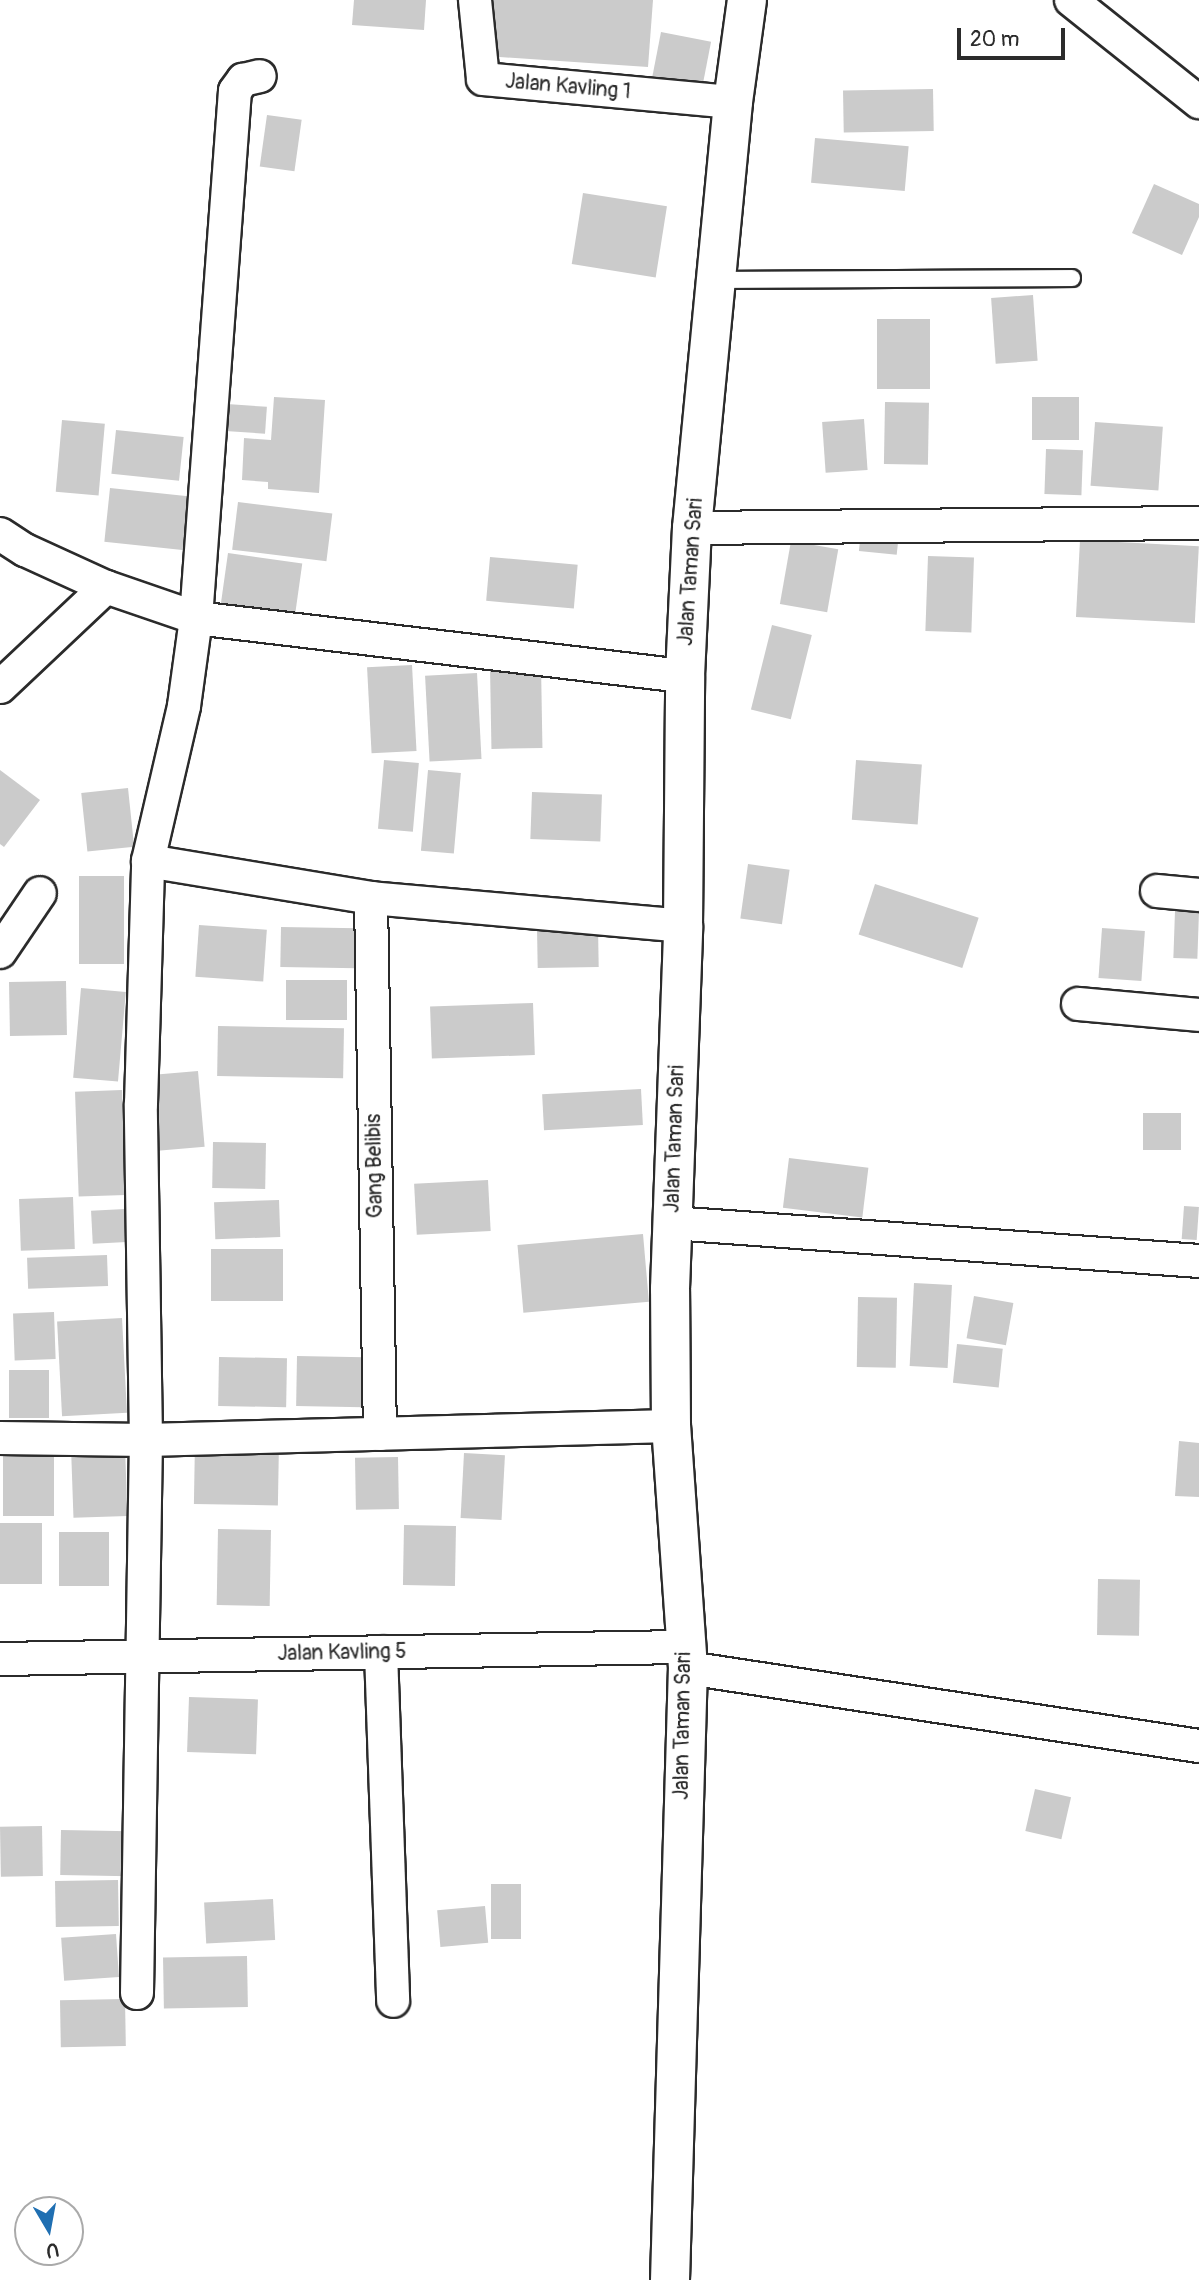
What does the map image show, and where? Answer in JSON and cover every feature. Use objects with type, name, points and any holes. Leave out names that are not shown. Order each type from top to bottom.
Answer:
[{"type":"street","name":"Jalan Kavling 1","points":[[475,0],[483,79],[733,102]]},
{"type":"street","name":"Jalan Taman Sari","points":[[670,2280],[686,1657],[671,1426],[672,1223],[683,926],[685,676],[692,528],[719,280],[733,102],[747,0]]},
{"type":"street","points":[[1071,0],[1199,102]]},
{"type":"street","points":[[137,1993],[145,1656],[146,1440],[141,1104],[148,861],[184,706],[196,618],[235,91],[243,80],[260,76]]},
{"type":"street","points":[[692,528],[1199,523]]},
{"type":"street","points":[[0,534],[25,550],[106,587],[196,618],[685,676]]},
{"type":"street","points":[[0,687],[106,587]]},
{"type":"street","points":[[148,861],[371,898],[683,926]]},
{"type":"street","points":[[1157,891],[1199,895]]},
{"type":"street","points":[[0,952],[40,893]]},
{"type":"street","name":"Gang Belibis","points":[[371,898],[380,1434]]},
{"type":"street","points":[[1078,1004],[1199,1015]]},
{"type":"street","points":[[672,1223],[1199,1261]]},
{"type":"street","points":[[0,1437],[146,1440],[671,1426]]},
{"type":"street","points":[[381,1652],[393,2001]]},
{"type":"street","name":"Jalan Kavling 5","points":[[0,1659],[381,1652],[686,1657],[1199,1746]]},
{"type":"lane","points":[[719,280],[1072,278]]},
{"type":"building","points":[[354,0],[426,0],[424,30],[352,25]]},
{"type":"building","points":[[490,0],[653,0],[648,67],[486,56]]},
{"type":"building","points":[[661,32],[711,42],[702,86],[652,76]]},
{"type":"building","points":[[933,89],[934,131],[844,133],[843,91]]},
{"type":"building","points":[[267,115],[302,120],[294,171],[260,166]]},
{"type":"building","points":[[815,138],[909,146],[905,191],[811,183]]},
{"type":"building","points":[[1154,184],[1199,204],[1199,217],[1182,255],[1132,233]]},
{"type":"building","points":[[583,193],[667,206],[656,277],[572,264]]},
{"type":"building","points":[[1033,295],[1038,361],[996,364],[991,298]]},
{"type":"building","points":[[877,319],[930,319],[930,389],[877,389]]},
{"type":"building","points":[[274,397],[325,400],[319,493],[268,489],[268,482],[242,480],[244,438],[271,440]]},
{"type":"building","points":[[1032,397],[1079,397],[1079,440],[1032,440]]},
{"type":"building","points":[[885,402],[929,403],[928,465],[884,464]]},
{"type":"building","points":[[227,404],[267,407],[265,434],[225,431]]},
{"type":"building","points":[[864,419],[868,470],[826,473],[822,422]]},
{"type":"building","points":[[62,420],[105,424],[99,495],[56,492]]},
{"type":"building","points":[[1095,422],[1163,427],[1158,491],[1091,486]]},
{"type":"building","points":[[116,430],[184,437],[179,481],[111,474]]},
{"type":"building","points":[[1046,449],[1083,450],[1081,495],[1044,494]]},
{"type":"building","points":[[110,488],[198,497],[192,551],[104,542]]},
{"type":"building","points":[[238,502],[332,514],[326,561],[232,550]]},
{"type":"building","points":[[861,531],[899,535],[897,555],[859,551]]},
{"type":"building","points":[[1080,540],[1199,546],[1195,623],[1076,617]]},
{"type":"building","points":[[791,541],[838,549],[827,612],[780,604]]},
{"type":"building","points":[[228,553],[302,563],[295,616],[221,605]]},
{"type":"building","points":[[928,556],[974,558],[971,633],[925,631]]},
{"type":"building","points":[[490,557],[578,565],[574,609],[486,601]]},
{"type":"building","points":[[772,625],[812,635],[791,719],[751,709]]},
{"type":"building","points":[[412,665],[417,751],[372,753],[367,667]]},
{"type":"building","points":[[541,665],[542,748],[491,749],[490,666]]},
{"type":"building","points":[[477,673],[482,759],[430,762],[425,676]]},
{"type":"building","points":[[384,760],[419,763],[413,832],[378,829]]},
{"type":"building","points":[[856,760],[922,765],[918,824],[852,820]]},
{"type":"building","points":[[0,770],[40,800],[4,847],[0,844]]},
{"type":"building","points":[[428,770],[461,773],[454,854],[421,851]]},
{"type":"building","points":[[128,788],[134,847],[87,852],[81,793]]},
{"type":"building","points":[[532,792],[602,794],[600,841],[530,839]]},
{"type":"building","points":[[748,864],[790,870],[782,924],[740,918]]},
{"type":"building","points":[[79,876],[124,876],[124,964],[79,964]]},
{"type":"building","points":[[875,884],[979,918],[962,968],[859,934]]},
{"type":"building","points":[[1175,911],[1199,912],[1197,959],[1173,958]]},
{"type":"building","points":[[199,925],[267,930],[263,982],[195,977]]},
{"type":"building","points":[[281,927],[358,928],[357,968],[280,967]]},
{"type":"building","points":[[598,927],[599,967],[538,968],[537,928]]},
{"type":"building","points":[[1102,928],[1145,931],[1141,981],[1099,978]]},
{"type":"building","points":[[286,980],[347,980],[347,1020],[286,1020]]},
{"type":"building","points":[[66,981],[67,1035],[10,1036],[9,982]]},
{"type":"building","points":[[81,988],[126,992],[118,1082],[73,1078]]},
{"type":"building","points":[[533,1003],[535,1055],[432,1059],[430,1007]]},
{"type":"building","points":[[218,1026],[344,1028],[343,1078],[217,1076]]},
{"type":"building","points":[[198,1071],[205,1147],[158,1151],[151,1075]]},
{"type":"building","points":[[641,1089],[643,1125],[544,1130],[542,1094]]},
{"type":"building","points":[[122,1090],[126,1195],[79,1197],[75,1092]]},
{"type":"building","points":[[1143,1113],[1181,1113],[1181,1150],[1143,1150]]},
{"type":"building","points":[[213,1142],[266,1143],[265,1189],[212,1188]]},
{"type":"building","points":[[789,1158],[868,1168],[862,1217],[783,1208]]},
{"type":"building","points":[[488,1180],[491,1231],[417,1235],[414,1184]]},
{"type":"building","points":[[73,1197],[75,1249],[21,1251],[19,1199]]},
{"type":"building","points":[[279,1200],[280,1237],[215,1239],[214,1202]]},
{"type":"building","points":[[1184,1206],[1199,1207],[1197,1240],[1182,1239]]},
{"type":"building","points":[[125,1209],[127,1242],[93,1244],[91,1211]]},
{"type":"building","points":[[643,1234],[649,1302],[523,1313],[517,1245]]},
{"type":"building","points":[[211,1249],[283,1249],[283,1301],[211,1301]]},
{"type":"building","points":[[107,1255],[108,1286],[28,1289],[27,1258]]},
{"type":"building","points":[[914,1283],[952,1285],[948,1368],[910,1366]]},
{"type":"building","points":[[974,1296],[1013,1303],[1006,1345],[967,1338]]},
{"type":"building","points":[[858,1297],[897,1298],[896,1368],[857,1367]]},
{"type":"building","points":[[54,1312],[56,1359],[15,1360],[13,1313]]},
{"type":"building","points":[[122,1318],[127,1413],[62,1416],[57,1321]]},
{"type":"building","points":[[957,1344],[1003,1349],[999,1388],[953,1383]]},
{"type":"building","points":[[297,1356],[364,1357],[363,1407],[296,1406]]},
{"type":"building","points":[[219,1357],[287,1358],[286,1407],[218,1406]]},
{"type":"building","points":[[9,1370],[49,1370],[49,1418],[9,1418]]},
{"type":"building","points":[[195,1441],[279,1442],[278,1505],[194,1504]]},
{"type":"building","points":[[1179,1441],[1199,1443],[1199,1497],[1175,1496]]},
{"type":"building","points":[[125,1446],[127,1516],[73,1518],[71,1448]]},
{"type":"building","points":[[3,1449],[54,1449],[54,1516],[3,1516]]},
{"type":"building","points":[[464,1453],[505,1455],[502,1520],[461,1518]]},
{"type":"building","points":[[398,1457],[399,1509],[356,1510],[355,1458]]},
{"type":"building","points":[[0,1523],[42,1523],[42,1584],[0,1584]]},
{"type":"building","points":[[404,1525],[456,1526],[455,1586],[403,1585]]},
{"type":"building","points":[[218,1529],[271,1530],[270,1606],[217,1605]]},
{"type":"building","points":[[59,1532],[109,1532],[109,1586],[59,1586]]},
{"type":"building","points":[[1098,1579],[1140,1580],[1139,1636],[1097,1635]]},
{"type":"building","points":[[189,1697],[258,1699],[256,1754],[187,1752]]},
{"type":"building","points":[[1035,1789],[1071,1797],[1061,1839],[1025,1831]]},
{"type":"building","points":[[42,1826],[43,1876],[1,1877],[0,1827]]},
{"type":"building","points":[[61,1830],[130,1831],[129,1876],[60,1875]]},
{"type":"building","points":[[118,1880],[119,1926],[56,1927],[55,1881]]},
{"type":"building","points":[[491,1884],[521,1884],[521,1939],[491,1939]]},
{"type":"building","points":[[273,1899],[275,1940],[206,1944],[204,1903]]},
{"type":"building","points":[[485,1906],[488,1943],[440,1947],[437,1910]]},
{"type":"building","points":[[116,1934],[119,1977],[64,1981],[61,1938]]},
{"type":"building","points":[[247,1956],[248,2007],[164,2008],[163,1957]]},
{"type":"building","points":[[125,1999],[126,2046],[61,2047],[60,2000]]}]
